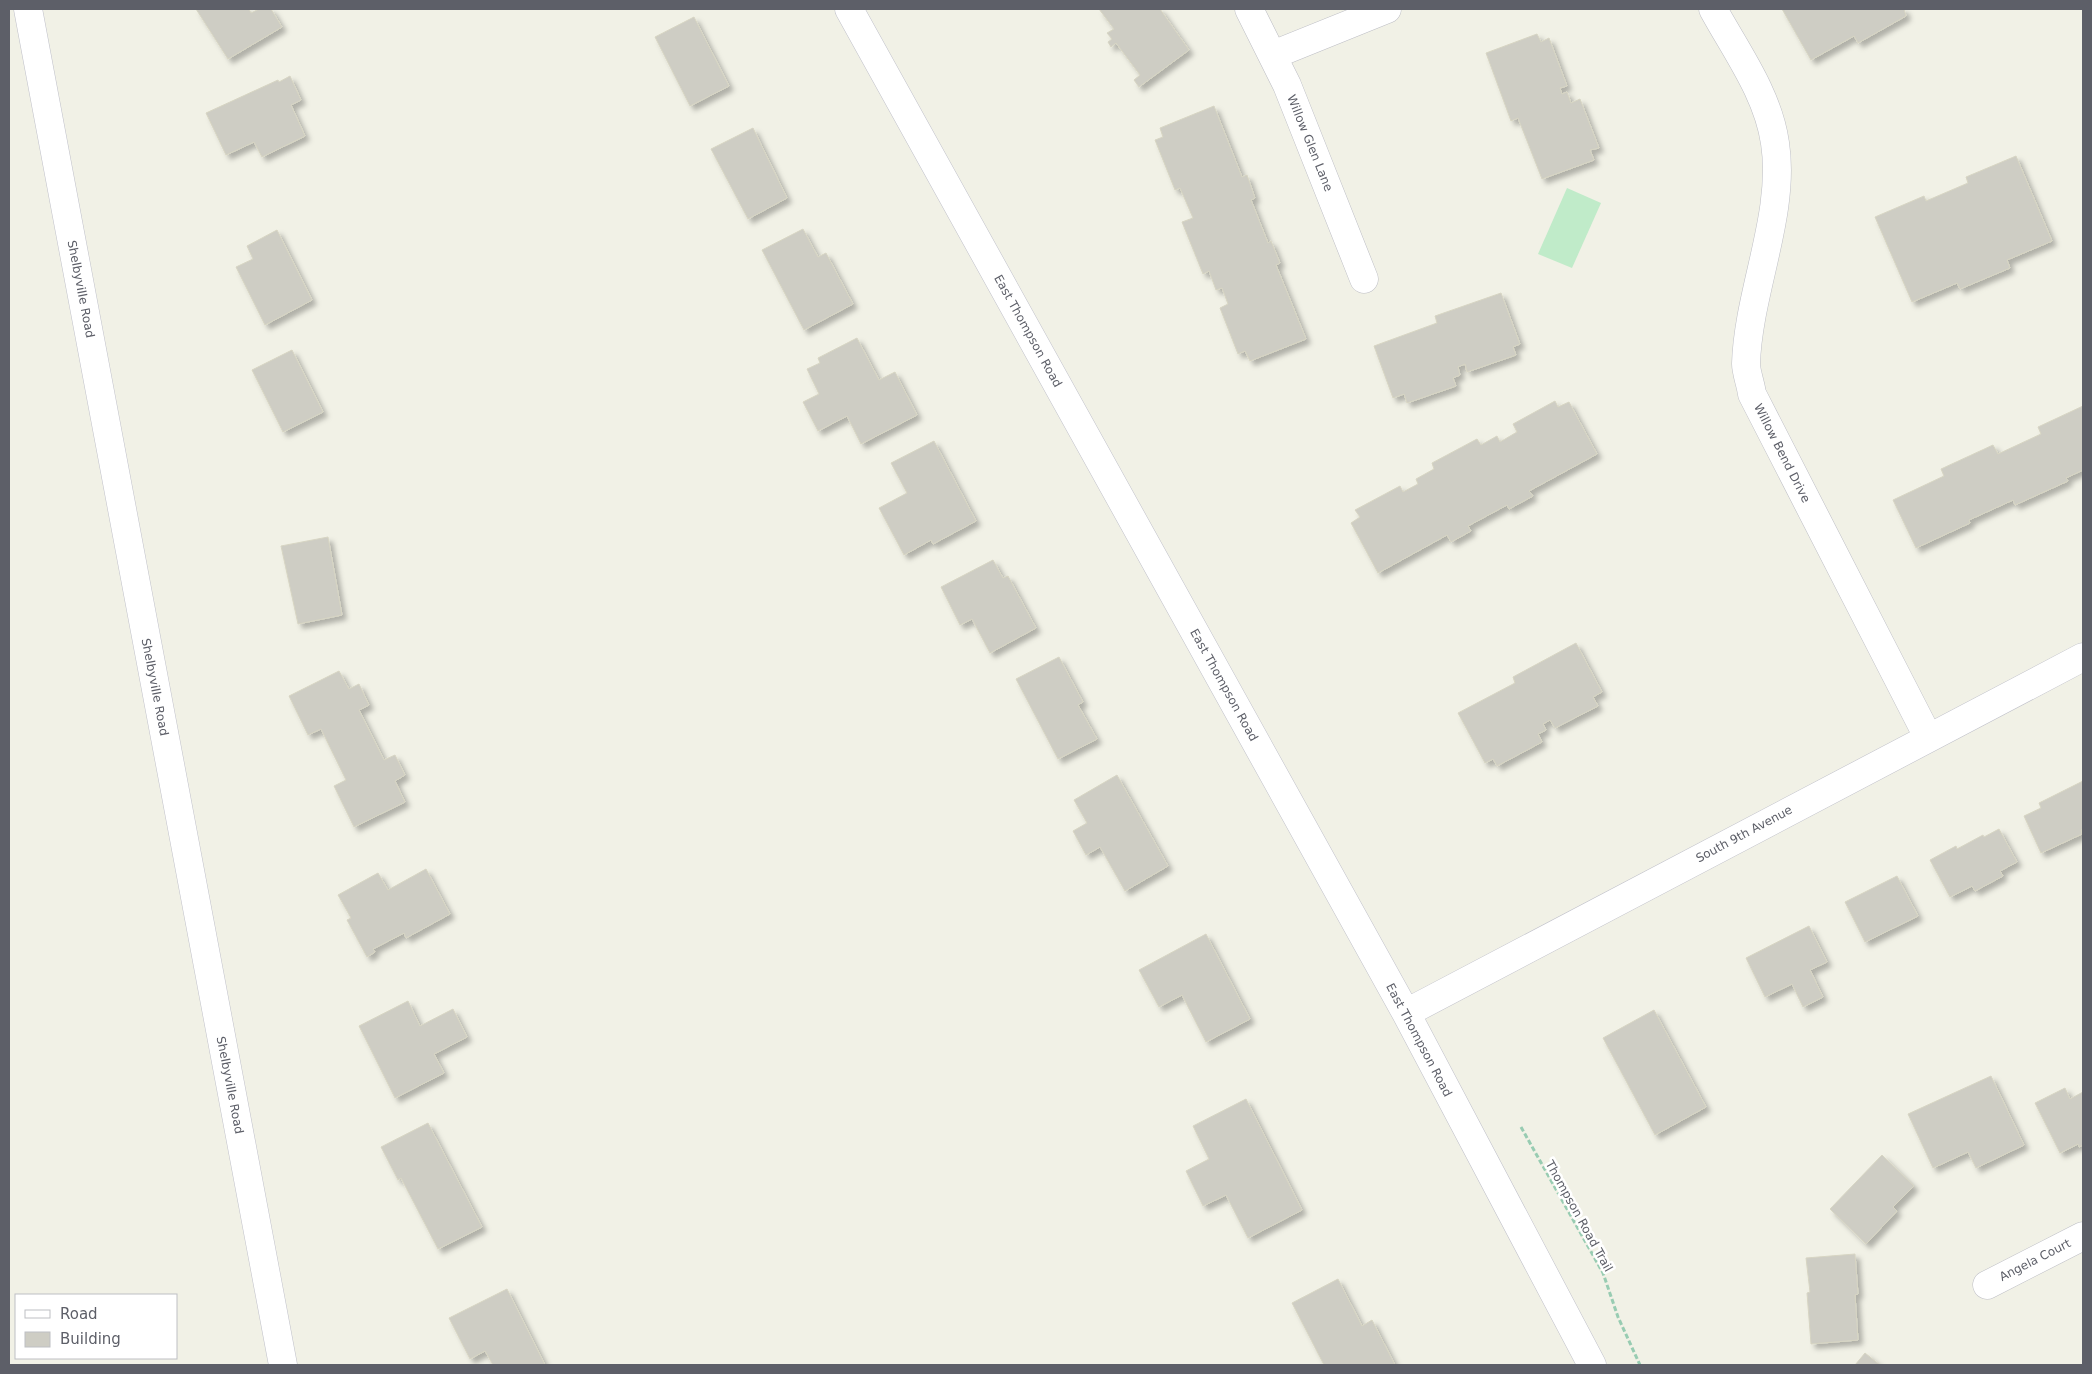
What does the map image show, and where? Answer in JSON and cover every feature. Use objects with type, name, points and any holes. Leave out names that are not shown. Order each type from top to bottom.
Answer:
[{"type":"main road","name":"Shelbyville Road","points":[[28,9],[283,1365]]},
{"type":"main road","name":"East Thompson Road","points":[[849,9],[1406,1013],[1592,1365]]},
{"type":"main road","name":"Willow Glen Lane","points":[[1250,9],[1287,85],[1364,279]]},
{"type":"main road","name":"Willow Bend Drive","points":[[1713,9],[1766,106],[1776,142],[1777,170],[1774,204],[1748,334],[1746,364],[1752,394],[1928,737]]},
{"type":"main road","points":[[1273,55],[1383,10]]},
{"type":"main road","name":"South 9th Avenue","points":[[1406,1013],[2083,657]]},
{"type":"main road","name":"Angela Court","points":[[1987,1285],[2083,1236]]},
{"type":"path","name":"Thompson Road Trail","points":[[1521,1127],[1603,1274],[1618,1317],[1640,1365]]},
{"type":"green space","points":[[1567,188],[1601,203],[1572,268],[1538,254]]},
{"type":"building","points":[[196,9],[249,9],[251,13],[259,9],[271,9],[282,27],[228,59]]},
{"type":"building","points":[[1099,9],[1160,9],[1189,50],[1139,87],[1134,80],[1140,75],[1116,43],[1111,47],[1108,42],[1112,39],[1107,33],[1114,29]]},
{"type":"building","points":[[1782,9],[1904,9],[1906,16],[1858,43],[1854,36],[1811,60]]},
{"type":"building","points":[[694,17],[729,86],[690,106],[655,37]]},
{"type":"building","points":[[1537,34],[1541,42],[1549,38],[1567,86],[1560,88],[1562,94],[1567,92],[1571,103],[1580,99],[1599,148],[1590,150],[1594,160],[1542,179],[1518,118],[1511,121],[1486,53]]},
{"type":"building","points":[[290,76],[301,100],[291,105],[305,136],[262,157],[254,142],[226,155],[206,113]]},
{"type":"building","points":[[1214,106],[1242,177],[1247,175],[1255,198],[1251,200],[1268,243],[1271,241],[1280,263],[1276,265],[1306,339],[1250,361],[1245,351],[1238,354],[1220,308],[1228,304],[1222,288],[1216,290],[1209,271],[1203,274],[1182,222],[1193,218],[1180,188],[1175,190],[1155,140],[1163,137],[1160,128]]},
{"type":"building","points":[[753,128],[787,198],[748,219],[711,149]]},
{"type":"building","points":[[2016,156],[2052,241],[2007,260],[2010,268],[1960,289],[1957,283],[1912,302],[1875,217],[1924,196],[1926,201],[1968,183],[1966,177]]},
{"type":"building","points":[[803,229],[818,257],[826,253],[853,304],[804,330],[762,250]]},
{"type":"building","points":[[277,230],[312,300],[265,325],[236,267],[253,259],[247,246]]},
{"type":"building","points":[[1501,293],[1520,344],[1513,347],[1516,355],[1467,372],[1465,364],[1458,367],[1460,375],[1453,378],[1456,386],[1407,403],[1404,394],[1393,398],[1374,346],[1437,323],[1435,316]]},
{"type":"building","points":[[857,338],[879,380],[895,372],[917,415],[861,444],[847,416],[818,431],[803,402],[819,394],[807,369],[820,363],[818,358]]},
{"type":"building","points":[[292,350],[323,412],[283,432],[252,370]]},
{"type":"building","points":[[1555,401],[1558,407],[1569,402],[1597,454],[1529,491],[1533,496],[1509,509],[1507,505],[1468,526],[1471,531],[1451,542],[1447,535],[1378,573],[1351,523],[1360,517],[1355,510],[1400,486],[1403,492],[1418,484],[1416,479],[1434,469],[1432,463],[1477,439],[1481,445],[1497,436],[1500,442],[1517,432],[1513,424]]},
{"type":"building","points":[[2083,406],[2083,470],[2066,478],[2068,481],[2015,505],[2013,500],[1969,520],[1970,523],[1916,548],[1893,500],[1944,476],[1941,469],[1993,445],[1998,454],[2041,434],[2038,427]]},
{"type":"building","points":[[934,441],[976,521],[933,544],[931,540],[904,555],[879,508],[907,493],[891,463]]},
{"type":"building","points":[[328,537],[342,615],[298,624],[281,546]]},
{"type":"building","points":[[993,560],[1003,578],[1008,576],[1036,628],[990,653],[972,619],[960,625],[941,587]]},
{"type":"building","points":[[1576,643],[1602,692],[1593,697],[1598,706],[1555,728],[1550,720],[1543,724],[1546,730],[1538,734],[1542,742],[1497,766],[1493,759],[1485,763],[1458,713],[1515,683],[1513,677]]},
{"type":"building","points":[[1059,657],[1083,702],[1078,705],[1097,739],[1058,759],[1016,679]]},
{"type":"building","points":[[339,671],[349,689],[359,684],[369,705],[359,710],[384,760],[395,755],[405,775],[395,781],[405,802],[354,827],[334,786],[346,780],[321,729],[308,735],[289,696]]},
{"type":"building","points":[[1117,775],[1168,866],[1125,891],[1100,847],[1086,855],[1073,831],[1087,823],[1074,800]]},
{"type":"building","points":[[2083,781],[2082,834],[2041,853],[2024,816],[2041,808],[2039,803]]},
{"type":"building","points":[[1999,829],[2017,862],[2000,871],[2003,876],[1975,891],[1972,886],[1950,897],[1930,860],[1956,846],[1957,849]]},
{"type":"building","points":[[426,869],[450,914],[406,938],[404,933],[373,949],[375,952],[367,957],[347,920],[351,918],[338,895],[378,873],[388,890]]},
{"type":"building","points":[[1897,876],[1918,916],[1865,942],[1845,902]]},
{"type":"building","points":[[1809,926],[1827,962],[1810,970],[1823,997],[1803,1007],[1792,984],[1765,997],[1746,958]]},
{"type":"building","points":[[1206,934],[1250,1019],[1206,1042],[1182,995],[1159,1007],[1139,970]]},
{"type":"building","points":[[408,1001],[420,1026],[453,1009],[467,1037],[434,1054],[444,1073],[395,1098],[359,1026]]},
{"type":"building","points":[[1654,1010],[1706,1107],[1655,1135],[1603,1038]]},
{"type":"building","points":[[1991,1076],[2024,1145],[1976,1168],[1968,1152],[1933,1168],[1908,1114]]},
{"type":"building","points":[[2065,1088],[2070,1099],[2083,1092],[2083,1145],[2079,1147],[2078,1144],[2060,1153],[2035,1103]]},
{"type":"building","points":[[1246,1099],[1302,1210],[1248,1238],[1226,1195],[1203,1206],[1186,1171],[1209,1159],[1193,1126]]},
{"type":"building","points":[[428,1123],[482,1227],[438,1249],[401,1178],[398,1180],[381,1147]]},
{"type":"building","points":[[1882,1155],[1914,1186],[1893,1207],[1897,1211],[1866,1244],[1830,1209]]},
{"type":"building","points":[[1855,1254],[1858,1294],[1855,1295],[1858,1340],[1811,1344],[1807,1293],[1810,1292],[1806,1258]]},
{"type":"building","points":[[1338,1279],[1362,1326],[1372,1320],[1395,1365],[1324,1365],[1292,1303]]},
{"type":"building","points":[[507,1289],[545,1365],[493,1365],[485,1351],[470,1359],[449,1318]]},
{"type":"building","points":[[1865,1353],[1880,1365],[1855,1365]]}]
